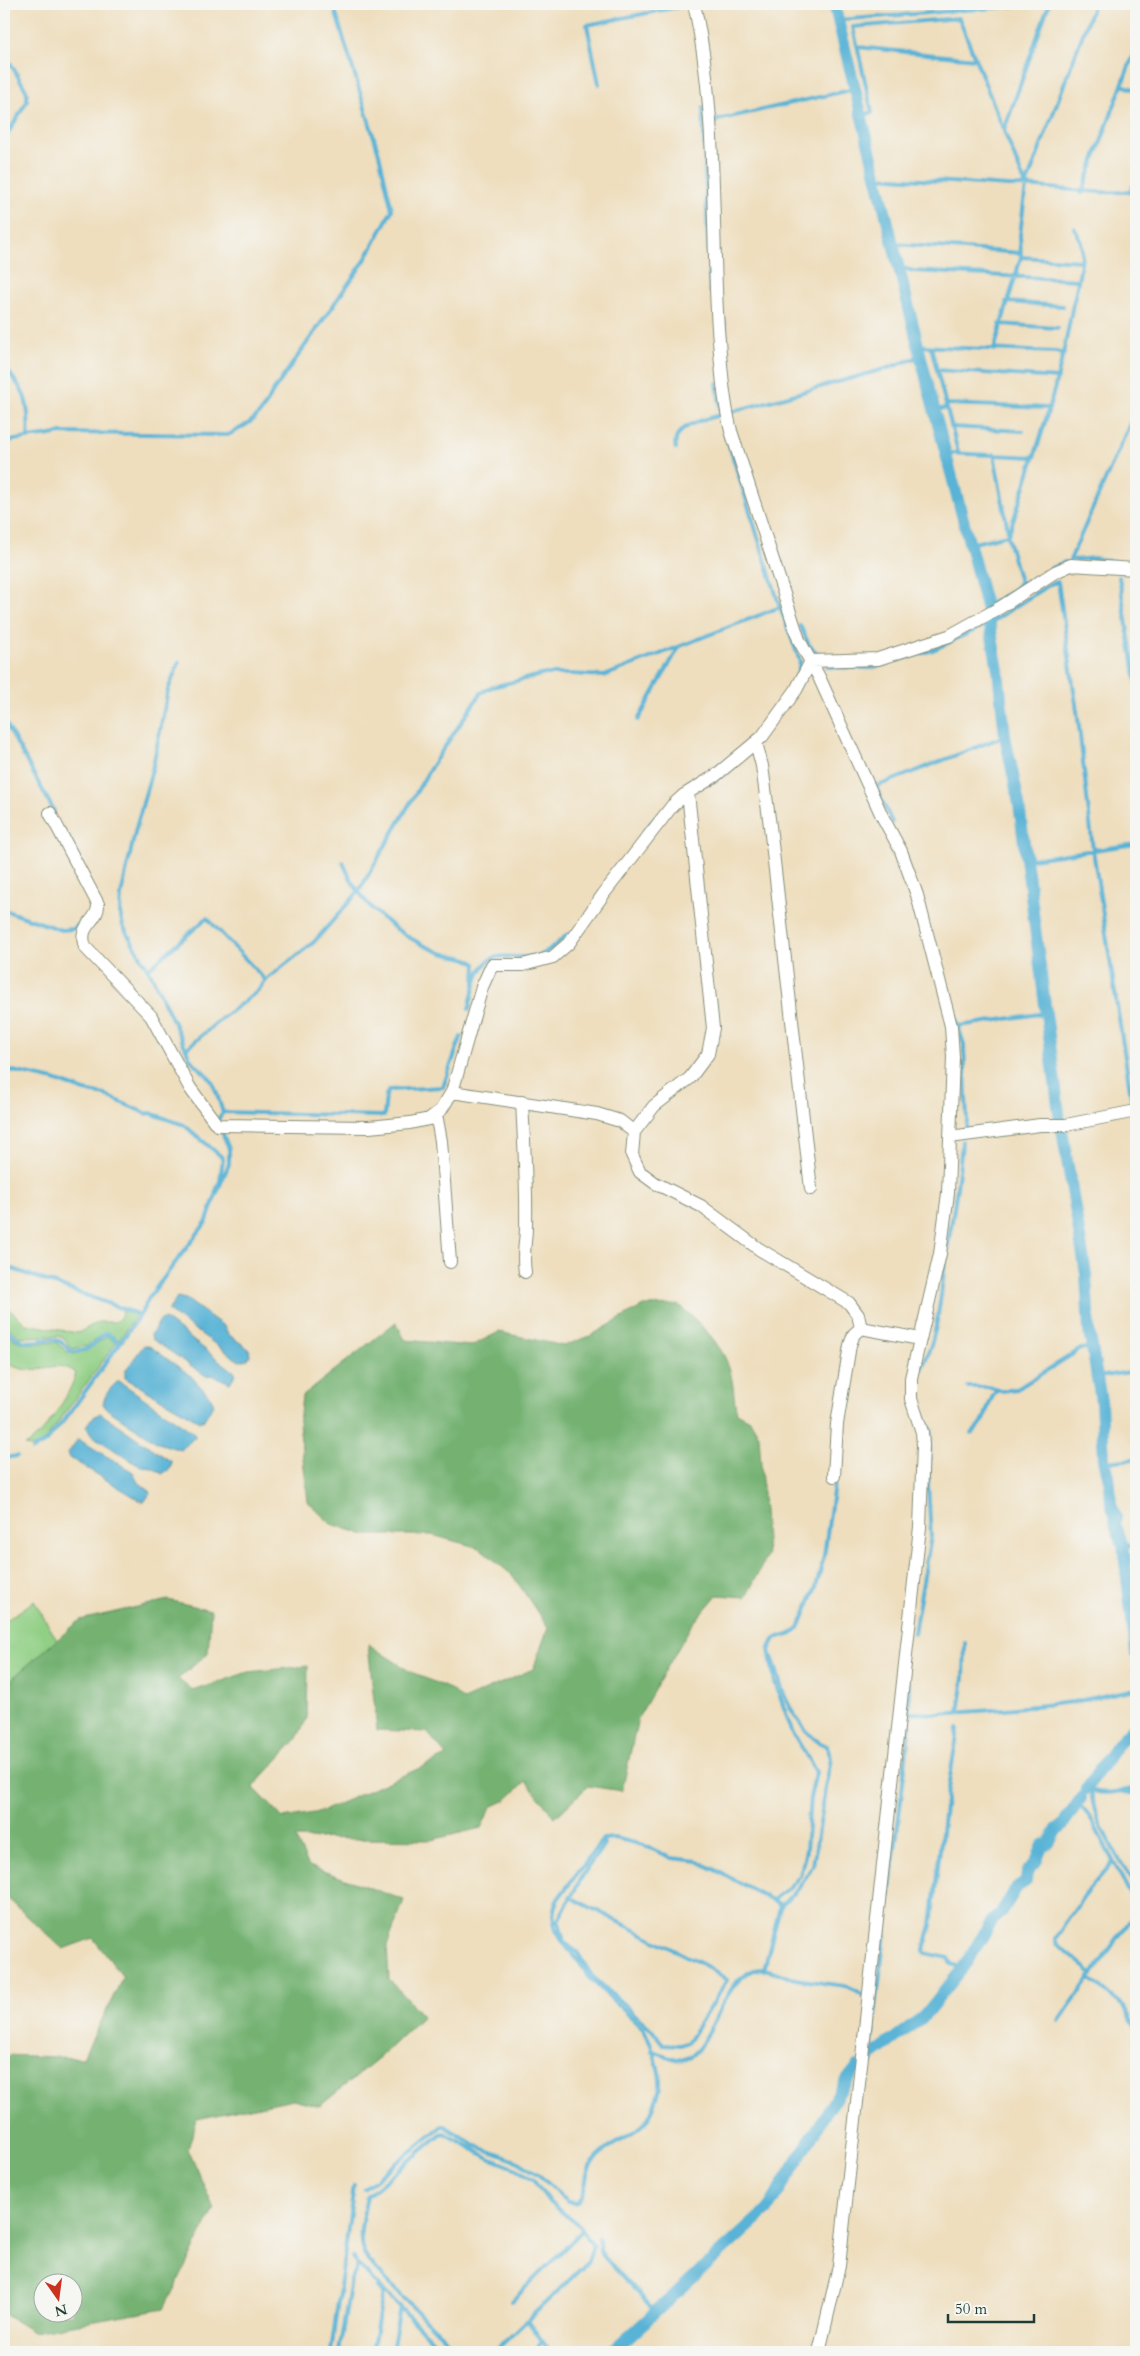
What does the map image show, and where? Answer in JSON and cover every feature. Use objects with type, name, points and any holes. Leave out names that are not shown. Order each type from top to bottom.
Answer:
[{"type":"street","points":[[694,4],[702,46],[708,95],[716,294],[727,417],[799,640],[901,852],[917,895],[951,1026],[953,1056],[948,1193],[940,1254],[911,1378],[911,1398],[922,1432],[923,1445],[920,1527],[839,2266],[819,2352]]},
{"type":"street","points":[[810,661],[878,659],[949,636],[1001,607],[1055,572],[1071,565],[1136,569]]},
{"type":"street","points":[[50,813],[98,904],[98,912],[83,931],[82,937],[85,947],[151,1016],[190,1088],[217,1125],[369,1127],[410,1123],[429,1119],[436,1114],[441,1110],[452,1092],[482,986],[492,965],[523,965],[553,957],[570,943],[647,836],[672,806],[688,792],[715,776],[762,737],[796,690],[810,661]]},
{"type":"street","points":[[756,743],[762,766],[770,826],[811,1188]]},
{"type":"street","points":[[688,792],[713,1028],[708,1054],[690,1078],[654,1106],[634,1132],[632,1155],[640,1172],[701,1206],[759,1249],[798,1274],[834,1292],[849,1302],[858,1315],[861,1328]]},
{"type":"street","points":[[452,1092],[597,1114],[620,1121],[634,1132]]},
{"type":"street","points":[[522,1102],[526,1174],[526,1228],[522,1254],[525,1272]]},
{"type":"street","points":[[950,1137],[1040,1126],[1066,1125],[1136,1111]]},
{"type":"street","points":[[436,1114],[441,1141],[450,1262]]},
{"type":"street","points":[[861,1328],[920,1339]]},
{"type":"street","points":[[834,1476],[837,1424],[850,1345],[854,1334],[861,1328]]},
{"type":"green space","points":[[4,1305],[26,1324],[78,1333],[98,1322],[115,1322],[120,1318],[123,1310],[136,1315],[119,1340],[106,1332],[87,1346],[72,1349],[63,1338],[58,1336],[19,1337],[4,1323]]},
{"type":"green space","points":[[679,1305],[715,1341],[729,1368],[737,1413],[750,1420],[759,1435],[767,1556],[746,1597],[717,1595],[691,1626],[638,1718],[622,1791],[588,1786],[555,1818],[526,1781],[506,1800],[491,1807],[481,1828],[431,1840],[295,1838],[309,1866],[404,1900],[387,1946],[389,1979],[423,2016],[382,2055],[320,2106],[293,2099],[197,2119],[188,2149],[214,2209],[164,2309],[82,2323],[82,2274],[32,2274],[32,2324],[79,2324],[33,2332],[4,2314],[4,2055],[83,2058],[123,1977],[93,1938],[63,1949],[4,1895],[4,1691],[15,1676],[80,1620],[168,1600],[211,1610],[208,1653],[178,1679],[193,1691],[248,1672],[308,1666],[307,1718],[296,1740],[253,1787],[283,1818],[320,1812],[447,1756],[427,1732],[377,1730],[368,1644],[409,1671],[452,1690],[463,1700],[533,1669],[548,1628],[513,1576],[480,1548],[432,1535],[365,1535],[331,1524],[308,1502],[299,1423],[302,1396],[396,1322],[405,1340],[471,1346],[499,1332],[564,1346],[590,1336],[643,1306]]},
{"type":"green space","points":[[4,1331],[22,1342],[56,1342],[67,1352],[74,1354],[88,1350],[107,1336],[116,1343],[46,1439],[34,1447],[25,1446],[40,1433],[56,1413],[69,1391],[76,1373],[59,1366],[28,1370],[5,1363]]},
{"type":"green space","points":[[34,1601],[57,1640],[15,1676],[4,1691],[4,1622]]},
{"type":"water","points":[[177,1297],[186,1299],[225,1327],[228,1334],[249,1349],[250,1355],[248,1359],[239,1361],[168,1311]]},
{"type":"water","points":[[165,1319],[236,1373],[230,1383],[212,1375],[206,1376],[152,1339],[151,1335],[160,1320]]},
{"type":"water","points":[[144,1345],[151,1347],[191,1376],[211,1398],[214,1404],[203,1421],[199,1421],[125,1378],[125,1371]]},
{"type":"water","points":[[119,1381],[194,1433],[195,1437],[181,1450],[158,1443],[107,1409],[103,1404],[105,1398],[111,1388]]},
{"type":"water","points":[[100,1413],[172,1462],[170,1469],[162,1474],[153,1468],[141,1467],[91,1435],[86,1426],[91,1419]]},
{"type":"water","points":[[78,1439],[133,1472],[137,1481],[151,1492],[145,1501],[141,1501],[70,1458],[68,1453]]},
{"type":"waterway","points":[[4,443],[18,439],[61,433],[228,435],[249,423],[264,408],[272,393],[365,260],[392,210],[379,154],[333,4]]},
{"type":"waterway","points":[[834,4],[929,390],[987,610]]},
{"type":"waterway","points":[[838,20],[1040,4]]},
{"type":"waterway","points":[[1004,130],[1049,4]]},
{"type":"waterway","points":[[994,350],[1021,257],[1020,235],[1026,186],[1094,4]]},
{"type":"waterway","points":[[599,84],[587,25],[688,5]]},
{"type":"waterway","points":[[862,114],[872,113],[853,27],[959,18],[1026,186]]},
{"type":"waterway","points":[[858,47],[975,59]]},
{"type":"waterway","points":[[1082,193],[1136,47]]},
{"type":"waterway","points":[[4,52],[27,92],[27,101],[4,140]]},
{"type":"waterway","points":[[1122,85],[1136,90]]},
{"type":"waterway","points":[[714,125],[717,120],[855,89]]},
{"type":"waterway","points":[[703,108],[710,291]]},
{"type":"waterway","points":[[877,177],[1103,192],[1136,191]]},
{"type":"waterway","points":[[1131,191],[1136,179]]},
{"type":"waterway","points":[[970,544],[1009,533],[1028,478],[1067,338],[1081,264],[1082,246],[1074,228]]},
{"type":"waterway","points":[[894,244],[1021,253]]},
{"type":"waterway","points":[[1021,257],[1080,261]]},
{"type":"waterway","points":[[900,267],[913,271],[1078,280]]},
{"type":"waterway","points":[[1006,302],[1063,306]]},
{"type":"waterway","points":[[724,319],[726,347]]},
{"type":"waterway","points":[[1000,324],[1058,328]]},
{"type":"waterway","points":[[919,346],[1056,352],[1064,354]]},
{"type":"waterway","points":[[931,347],[958,452]]},
{"type":"waterway","points":[[731,412],[888,368],[921,356]]},
{"type":"waterway","points":[[4,364],[20,387],[26,402],[28,438]]},
{"type":"waterway","points":[[937,370],[1058,378]]},
{"type":"waterway","points":[[717,383],[723,426],[780,607],[800,661],[797,678]]},
{"type":"waterway","points":[[946,404],[1049,408]]},
{"type":"waterway","points":[[935,410],[947,408]]},
{"type":"waterway","points":[[1070,560],[1136,410]]},
{"type":"waterway","points":[[676,449],[678,435],[683,429],[698,421],[721,415]]},
{"type":"waterway","points":[[951,427],[1023,431]]},
{"type":"waterway","points":[[946,453],[1035,457]]},
{"type":"waterway","points":[[994,454],[1008,531]]},
{"type":"waterway","points":[[986,607],[1016,588],[1020,582],[1007,535]]},
{"type":"waterway","points":[[1074,560],[1094,558],[1116,562]]},
{"type":"waterway","points":[[1128,563],[1136,559]]},
{"type":"waterway","points":[[1051,568],[1065,562]]},
{"type":"waterway","points":[[1020,582],[1027,583],[1036,577]]},
{"type":"waterway","points":[[1119,577],[1136,680]]},
{"type":"waterway","points":[[827,667],[870,668],[933,650],[990,623],[1050,584],[1058,582],[1078,718],[1093,850],[1132,1103],[1136,1109]]},
{"type":"waterway","points":[[218,1120],[223,1112],[214,1085],[209,1077],[194,1064],[186,1049],[222,1018],[258,991],[267,979],[314,942],[359,891],[431,767],[481,693],[492,687],[545,674],[604,676],[780,607]]},
{"type":"waterway","points":[[989,620],[998,670],[1005,736],[1019,804],[1060,1121]]},
{"type":"waterway","points":[[800,625],[809,645],[817,653],[826,656]]},
{"type":"waterway","points":[[638,720],[679,647]]},
{"type":"waterway","points":[[179,662],[168,690],[153,766],[136,828],[121,895],[120,913],[123,926],[152,976],[186,1049]]},
{"type":"waterway","points":[[4,720],[54,811]]},
{"type":"waterway","points":[[875,787],[1005,736]]},
{"type":"waterway","points":[[877,790],[892,822]]},
{"type":"waterway","points":[[645,830],[658,814]]},
{"type":"waterway","points":[[1025,860],[1136,844]]},
{"type":"waterway","points":[[343,862],[350,878],[369,905],[394,927],[423,945],[444,954],[468,959],[476,964],[475,984]]},
{"type":"waterway","points":[[4,910],[61,930],[73,929],[83,922]]},
{"type":"waterway","points":[[148,969],[207,918],[266,981]]},
{"type":"waterway","points":[[469,1009],[478,976],[481,969],[490,960],[499,957],[537,956],[552,948],[568,934]]},
{"type":"waterway","points":[[947,988],[964,1045],[967,1121],[965,1132]]},
{"type":"waterway","points":[[959,1026],[1046,1013]]},
{"type":"waterway","points":[[223,1112],[384,1116],[386,1095],[389,1090],[443,1087],[461,1037]]},
{"type":"waterway","points":[[4,1069],[54,1080],[85,1091],[105,1095],[147,1114],[150,1113],[184,1125],[223,1158],[220,1181],[215,1193]]},
{"type":"waterway","points":[[213,1202],[229,1164],[229,1149],[220,1127]]},
{"type":"waterway","points":[[1062,1130],[1086,1274],[1089,1330],[1101,1401],[1104,1460],[1110,1484],[1111,1504],[1116,1517],[1115,1524],[1123,1545],[1136,1654]]},
{"type":"waterway","points":[[916,1378],[930,1350],[934,1335],[956,1198],[962,1141]]},
{"type":"waterway","points":[[32,1450],[47,1441],[69,1414],[140,1315],[150,1296],[207,1221],[214,1200]]},
{"type":"waterway","points":[[4,1269],[13,1269],[140,1315]]},
{"type":"waterway","points":[[4,1326],[12,1335],[20,1340],[31,1342],[53,1339],[64,1344],[70,1351],[87,1349],[106,1333],[120,1343]]},
{"type":"waterway","points":[[968,1387],[988,1387],[1001,1391],[1017,1389],[1081,1349],[1094,1347]]},
{"type":"waterway","points":[[1098,1377],[1136,1371]]},
{"type":"waterway","points":[[971,1433],[981,1424],[998,1389]]},
{"type":"waterway","points":[[914,1633],[931,1536],[928,1485],[931,1430],[921,1413]]},
{"type":"waterway","points":[[4,1458],[17,1456]]},
{"type":"waterway","points":[[1104,1462],[1136,1459]]},
{"type":"waterway","points":[[773,1900],[800,1876],[806,1850],[810,1798],[816,1772],[792,1731],[775,1682],[769,1650],[775,1638],[795,1632],[799,1628],[816,1587],[824,1556],[834,1484]]},
{"type":"waterway","points":[[1123,1545],[1136,1545]]},
{"type":"waterway","points":[[959,1712],[964,1677],[965,1643]]},
{"type":"waterway","points":[[772,1657],[783,1692],[790,1707],[813,1738],[827,1746],[831,1758],[813,1865],[801,1885],[780,1907]]},
{"type":"waterway","points":[[909,1683],[909,1714]]},
{"type":"waterway","points":[[910,1713],[940,1714],[1073,1702],[1136,1689]]},
{"type":"waterway","points":[[1086,1789],[1115,1748],[1136,1723]]},
{"type":"waterway","points":[[870,2057],[910,1724]]},
{"type":"waterway","points":[[958,1729],[945,1807],[931,1925],[924,1950],[925,1953],[948,1958],[951,1964],[963,1968]]},
{"type":"waterway","points":[[1087,1788],[1105,1793],[1136,1788]]},
{"type":"waterway","points":[[1091,1791],[1093,1804],[1102,1829],[1136,1888]]},
{"type":"waterway","points":[[1124,1792],[1136,1794]]},
{"type":"waterway","points":[[870,2057],[924,2016],[963,1968],[992,1921],[1001,1913],[1017,1887],[1026,1881],[1027,1872],[1036,1862],[1042,1847],[1049,1843],[1057,1829],[1062,1826],[1081,1798]]},
{"type":"waterway","points":[[1077,1802],[1090,1817],[1136,1905]]},
{"type":"waterway","points":[[364,2189],[442,2126],[445,2126],[476,2146],[519,2162],[539,2175],[568,2202],[575,2203],[583,2194],[587,2173],[598,2156],[644,2124],[654,2105],[660,2085],[657,2063],[648,2039],[642,2027],[591,1979],[560,1938],[554,1923],[554,1907],[558,1899],[603,1839],[615,1838],[643,1845],[672,1858],[698,1861],[778,1903],[780,1907],[764,1970]]},
{"type":"waterway","points":[[557,1922],[587,1868],[604,1845],[603,1839]]},
{"type":"waterway","points":[[1093,1974],[1057,1944],[1055,1939],[1086,1893],[1113,1862]]},
{"type":"waterway","points":[[559,1922],[564,1942],[577,1952],[592,1976],[651,2029],[663,2044],[681,2045],[688,2042],[727,1980],[708,1967],[570,1897]]},
{"type":"waterway","points":[[1059,2021],[1136,1912]]},
{"type":"waterway","points":[[652,2051],[680,2060],[694,2053],[703,2042],[727,1996],[736,1983],[747,1973],[761,1969],[773,1971],[794,1979],[848,1987],[863,1996]]},
{"type":"waterway","points":[[1089,1978],[1123,2006],[1136,2028]]},
{"type":"waterway","points":[[612,2352],[768,2209],[844,2084],[858,2066]]},
{"type":"waterway","points":[[459,2352],[376,2269],[362,2249],[361,2243],[362,2222],[367,2196],[441,2134],[445,2133],[487,2157],[517,2169],[533,2180],[550,2203],[580,2226],[593,2246],[588,2262],[494,2352]]},
{"type":"waterway","points":[[331,2352],[354,2185]]},
{"type":"waterway","points":[[512,2301],[583,2230]]},
{"type":"waterway","points":[[598,2238],[600,2251],[605,2258],[656,2312]]},
{"type":"waterway","points":[[353,2257],[357,2264],[444,2352]]},
{"type":"waterway","points":[[339,2352],[351,2280],[357,2264]]},
{"type":"waterway","points":[[372,2352],[383,2294],[377,2287]]},
{"type":"waterway","points":[[392,2352],[400,2306]]},
{"type":"waterway","points":[[528,2321],[550,2352]]},
{"type":"waterway","points":[[533,2352],[543,2341]]},
{"type":"waterway","points":[[435,2352],[438,2345]]}]
